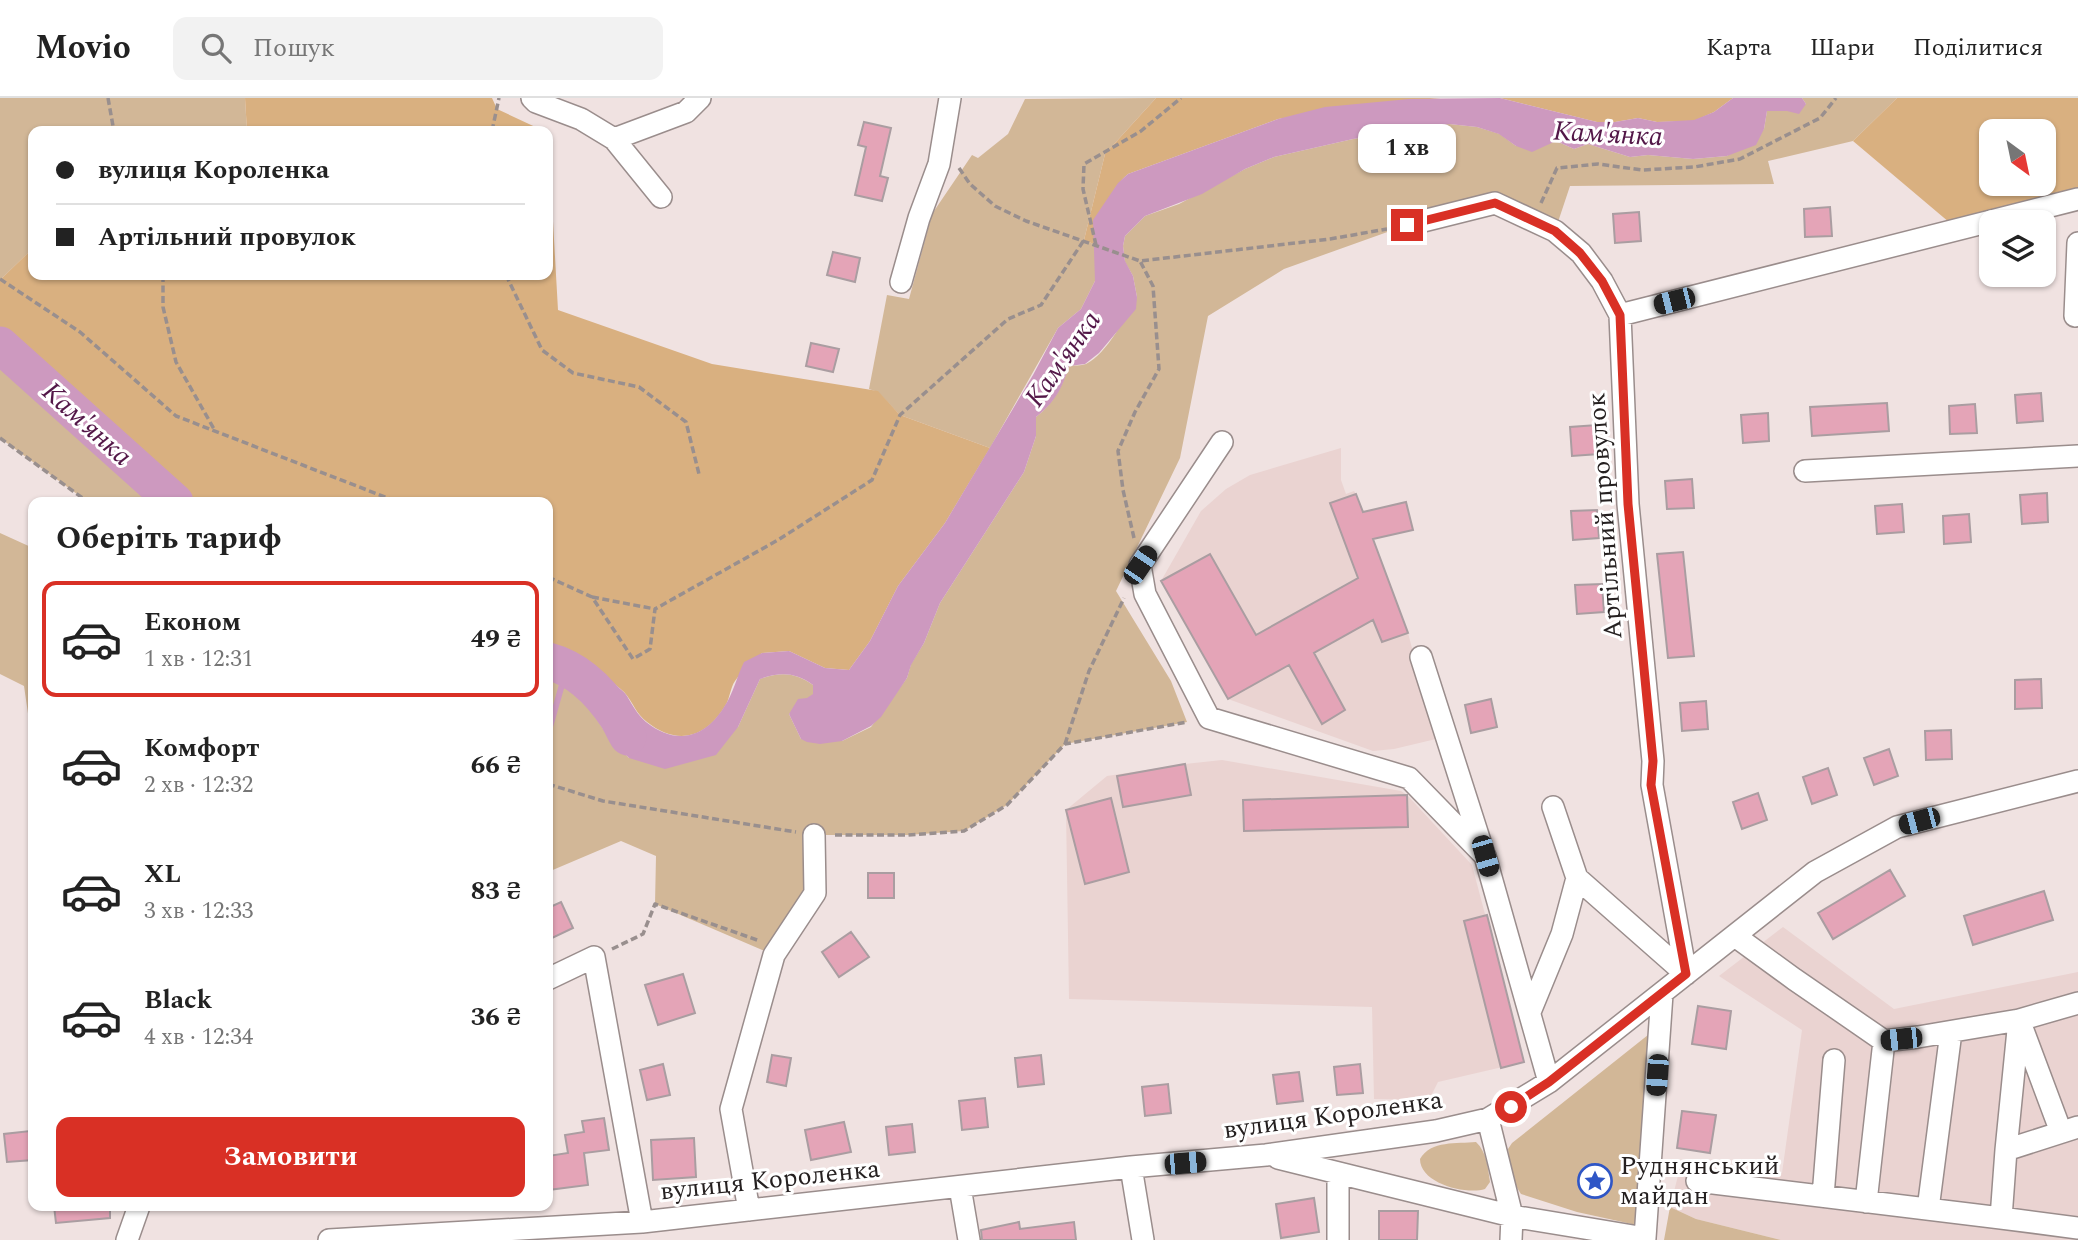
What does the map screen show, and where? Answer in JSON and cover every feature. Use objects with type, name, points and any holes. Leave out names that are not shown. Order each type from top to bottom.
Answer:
[{"type":"street","points":[[532,98],[536,102],[581,119],[614,139],[661,197]]},
{"type":"street","points":[[614,139],[685,111],[700,98]]},
{"type":"street","points":[[901,282],[919,218],[939,164],[950,98]]},
{"type":"street","points":[[1620,315],[2078,199]]},
{"type":"street","name":"Артільний провулок","points":[[1407,225],[1495,203],[1555,231],[1580,253],[1602,281],[1620,315],[1628,504],[1653,761],[1651,785],[1686,974]]},
{"type":"street","points":[[2075,316],[2078,243]]},
{"type":"street","points":[[1222,442],[1140,565],[1145,594],[1209,718],[1409,778],[1485,856]]},
{"type":"street","points":[[1805,471],[2078,456]]},
{"type":"street","points":[[1422,657],[1485,856],[1549,1082]]},
{"type":"street","name":"вулиця Короленка","points":[[329,1240],[558,1234],[642,1222],[1131,1167],[1266,1156],[1436,1131],[1488,1119],[1549,1082],[1815,872],[1897,827],[2078,780]]},
{"type":"street","points":[[1553,807],[1577,878],[1686,974]]},
{"type":"street","points":[[749,1210],[731,1109],[774,955],[815,893],[814,835]]},
{"type":"street","points":[[1530,1012],[1562,934],[1577,878]]},
{"type":"street","points":[[1735,936],[1884,1041],[2019,1020],[2078,1003]]},
{"type":"street","points":[[553,977],[594,957],[642,1222]]},
{"type":"street","points":[[1266,1156],[1512,1216],[1646,1239],[1662,993]]},
{"type":"street","points":[[2007,1150],[2069,1129],[2019,1020]]},
{"type":"street","points":[[2001,1218],[2019,1020]]},
{"type":"street","points":[[1927,1209],[1951,1032]]},
{"type":"street","points":[[1866,1202],[1884,1041]]},
{"type":"street","points":[[1823,1196],[1834,1060]]},
{"type":"street","points":[[1488,1119],[1512,1216],[1511,1240]]},
{"type":"street","points":[[1131,1167],[1143,1240]]},
{"type":"street","points":[[1338,1173],[1338,1240]]},
{"type":"street","points":[[1697,1181],[2078,1228]]},
{"type":"street","points":[[960,1187],[969,1240]]},
{"type":"street","points":[[127,1240],[137,1211]]},
{"type":"path","points":[[108,98],[113,126]]},
{"type":"path","points":[[493,126],[499,98]]},
{"type":"path","points":[[1096,245],[1083,189],[1084,164],[1142,131],[1181,98]]},
{"type":"path","points":[[1533,221],[1558,168],[1598,164],[1642,170],[1694,167],[1740,159],[1820,118],[1836,98]]},
{"type":"path","points":[[943,141],[970,184],[995,206],[1026,221],[1140,261],[1330,239],[1407,225]]},
{"type":"path","points":[[553,579],[592,597],[655,610],[778,540],[872,480],[900,415],[1008,319],[1041,305],[1084,240]]},
{"type":"path","points":[[553,785],[603,801],[814,835],[907,835],[964,831],[1007,805],[1065,744],[1089,671],[1140,565],[1123,490],[1118,451],[1135,412],[1159,369],[1153,286],[1140,261]]},
{"type":"path","points":[[0,279],[80,332],[176,416],[385,497]]},
{"type":"path","points":[[163,280],[163,307],[176,362],[215,431]]},
{"type":"path","points":[[508,280],[542,349],[573,373],[639,387],[686,422],[699,474]]},
{"type":"path","points":[[0,438],[81,497]]},
{"type":"path","points":[[592,597],[633,659],[650,649],[655,610]]},
{"type":"path","points":[[1065,744],[1209,718]]},
{"type":"path","points":[[594,957],[643,934],[655,904],[778,948]]},
{"type":"shaded area","points":[[0,98],[245,98],[247,126],[28,126],[28,253],[0,280]]},
{"type":"shaded area","points":[[245,98],[492,98],[497,109],[533,126],[247,126]]},
{"type":"shaded area","points":[[1156,98],[1105,154],[1084,240],[1096,245],[1095,281],[1081,309],[1058,328],[990,448],[900,415],[878,392],[869,389],[887,295],[909,299],[932,214],[972,155],[978,158],[1008,134],[1025,99]]},
{"type":"shaded area","points":[[1156,98],[1441,98],[1373,104],[1278,119],[1128,174],[1110,198],[1096,245],[1084,240],[1105,154]]},
{"type":"shaded area","points":[[1500,98],[1733,98],[1714,112],[1694,121],[1657,122],[1638,118],[1597,122]]},
{"type":"shaded area","points":[[1802,98],[1897,98],[1853,141],[1768,161],[1774,184],[1570,186],[1555,231],[1495,203],[1407,225],[1284,269],[1208,316],[1180,458],[1116,591],[1171,681],[1187,722],[1065,744],[1007,805],[964,831],[907,835],[814,835],[815,893],[774,955],[655,904],[656,856],[621,841],[553,870],[553,663],[567,667],[600,695],[591,711],[608,736],[629,758],[738,727],[760,679],[774,675],[787,674],[813,685],[814,694],[789,714],[801,739],[842,741],[871,727],[907,678],[940,603],[1024,472],[1036,436],[1036,417],[1057,394],[1069,366],[1086,364],[1101,352],[1137,297],[1133,276],[1125,262],[1123,246],[1125,236],[1145,216],[1179,204],[1245,169],[1274,157],[1353,139],[1449,124],[1477,127],[1500,134],[1516,146],[1556,141],[1574,149],[1588,144],[1630,157],[1648,155],[1693,159],[1727,156],[1764,129],[1767,111],[1787,111],[1806,104]]},
{"type":"shaded area","points":[[1897,98],[2078,98],[2078,199],[2032,210],[1979,210],[1979,223],[1956,228],[1853,141]]},
{"type":"shaded area","points":[[553,222],[558,310],[712,364],[878,391],[900,415],[990,448],[945,523],[898,586],[870,641],[849,670],[825,668],[789,651],[762,653],[735,681],[727,703],[717,717],[700,731],[680,736],[658,730],[647,722],[624,692],[611,681],[600,695],[567,667],[553,663],[553,497],[169,497],[0,345],[0,280],[28,253],[28,280],[553,280]]},
{"type":"shaded area","points":[[0,345],[169,497],[81,497],[0,438]]},
{"type":"shaded area","points":[[1341,448],[1341,480],[1346,494],[1354,491],[1356,494],[1408,633],[1436,739],[1373,751],[1228,699],[1161,581],[1201,511],[1226,489],[1250,475]]},
{"type":"shaded area","points":[[0,533],[28,546],[28,714],[24,686],[0,674]]},
{"type":"shaded area","points":[[1222,760],[1401,791],[1407,795],[1472,865],[1524,1062],[1438,1082],[1429,1100],[1374,1099],[1372,1007],[1069,999],[1066,810],[1107,776]]},
{"type":"shaded area","points":[[1783,927],[1894,1009],[2078,972],[2078,1240],[1781,1240],[1696,1219],[1670,1207],[1679,1172],[1782,1173],[1802,1030],[1719,976]]},
{"type":"shaded area","points":[[1653,1031],[1641,1226],[1577,1212],[1521,1194],[1515,1184],[1511,1167],[1508,1149],[1512,1143]]},
{"type":"shaded area","points":[[1476,1142],[1483,1151],[1488,1166],[1490,1182],[1485,1189],[1467,1190],[1446,1186],[1422,1168],[1420,1159],[1431,1149],[1445,1144]]},
{"type":"shaded area","points":[[1670,1207],[1696,1219],[1781,1240],[1664,1240]]},
{"type":"water","points":[[1500,98],[1597,122],[1638,118],[1657,122],[1694,120],[1714,112],[1733,98],[1802,98],[1806,104],[1799,114],[1767,111],[1764,129],[1756,145],[1727,156],[1693,159],[1648,155],[1630,157],[1588,144],[1574,149],[1556,141],[1532,152],[1516,146],[1499,134],[1477,127],[1449,124],[1353,139],[1274,157],[1245,169],[1202,194],[1145,216],[1125,236],[1123,246],[1125,261],[1133,276],[1136,309],[1099,353],[1085,364],[1069,366],[1057,394],[1036,417],[1036,436],[1024,472],[940,603],[907,678],[881,717],[871,726],[842,741],[820,744],[807,742],[801,739],[789,714],[798,699],[813,694],[813,685],[800,678],[781,674],[760,679],[738,727],[716,755],[665,769],[629,758],[608,736],[591,711],[611,681],[625,694],[646,722],[657,730],[679,736],[699,732],[716,718],[730,696],[744,662],[762,653],[789,651],[825,668],[849,670],[870,641],[898,586],[945,523],[1058,328],[1081,309],[1095,281],[1093,220],[1118,183],[1128,174],[1278,119],[1325,107],[1409,99]]},
{"type":"building","points":[[864,122],[891,128],[880,176],[888,178],[882,201],[855,195],[866,147],[858,145]]},
{"type":"building","points":[[1830,207],[1832,236],[1805,237],[1804,209]]},
{"type":"building","points":[[1639,212],[1641,241],[1615,243],[1613,214]]},
{"type":"building","points":[[833,252],[860,258],[855,282],[827,275]]},
{"type":"building","points":[[811,343],[839,349],[833,372],[806,366]]},
{"type":"building","points":[[2041,393],[2043,421],[2017,423],[2015,395]]},
{"type":"building","points":[[1887,403],[1889,431],[1812,436],[1810,407]]},
{"type":"building","points":[[1975,404],[1977,433],[1950,434],[1949,406]]},
{"type":"building","points":[[1768,413],[1769,441],[1743,443],[1741,415]]},
{"type":"building","points":[[1597,425],[1599,454],[1572,456],[1570,427]]},
{"type":"building","points":[[1692,479],[1694,508],[1667,509],[1665,481]]},
{"type":"building","points":[[2047,493],[2048,522],[2022,524],[2020,495]]},
{"type":"building","points":[[1356,494],[1363,512],[1406,502],[1413,530],[1373,539],[1408,633],[1382,642],[1373,620],[1314,653],[1345,710],[1322,724],[1289,665],[1228,699],[1161,581],[1210,554],[1256,635],[1358,578],[1330,503]]},
{"type":"building","points":[[1902,504],[1904,532],[1877,534],[1875,506]]},
{"type":"building","points":[[1597,510],[1599,538],[1573,540],[1571,511]]},
{"type":"building","points":[[1969,514],[1971,542],[1944,544],[1943,516]]},
{"type":"building","points":[[1683,552],[1694,656],[1668,658],[1657,554]]},
{"type":"building","points":[[1602,584],[1604,612],[1577,614],[1575,585]]},
{"type":"building","points":[[2041,679],[2042,708],[2015,709],[2015,680]]},
{"type":"building","points":[[1491,699],[1497,727],[1471,733],[1465,705]]},
{"type":"building","points":[[1706,701],[1708,729],[1682,731],[1680,703]]},
{"type":"building","points":[[1951,730],[1952,759],[1926,760],[1925,731]]},
{"type":"building","points":[[1889,749],[1898,776],[1874,785],[1864,758]]},
{"type":"building","points":[[1185,764],[1191,795],[1123,807],[1117,776]]},
{"type":"building","points":[[1828,768],[1837,795],[1812,804],[1803,777]]},
{"type":"building","points":[[1758,793],[1767,820],[1742,829],[1733,802]]},
{"type":"building","points":[[1407,795],[1408,827],[1244,831],[1243,800]]},
{"type":"building","points":[[1111,798],[1129,872],[1085,884],[1066,810]]},
{"type":"building","points":[[1890,870],[1905,896],[1833,939],[1818,913]]},
{"type":"building","points":[[868,873],[894,873],[894,898],[868,898]]},
{"type":"building","points":[[2044,891],[2053,920],[1973,945],[1964,916]]},
{"type":"building","points":[[561,902],[573,928],[553,938],[553,906]]},
{"type":"building","points":[[1487,915],[1524,1062],[1501,1068],[1464,921]]},
{"type":"building","points":[[851,932],[869,957],[839,977],[822,952]]},
{"type":"building","points":[[683,974],[695,1013],[658,1025],[645,985]]},
{"type":"building","points":[[1698,1006],[1731,1011],[1726,1049],[1692,1044]]},
{"type":"building","points":[[772,1055],[791,1058],[786,1086],[767,1082]]},
{"type":"building","points":[[1041,1055],[1044,1084],[1018,1087],[1015,1058]]},
{"type":"building","points":[[663,1064],[670,1095],[647,1100],[640,1070]]},
{"type":"building","points":[[1360,1064],[1363,1093],[1337,1095],[1334,1067]]},
{"type":"building","points":[[1299,1072],[1303,1101],[1277,1104],[1273,1075]]},
{"type":"building","points":[[1168,1084],[1171,1113],[1145,1116],[1142,1087]]},
{"type":"building","points":[[985,1098],[988,1127],[962,1130],[959,1101]]},
{"type":"building","points":[[1682,1111],[1716,1115],[1710,1153],[1677,1148]]},
{"type":"building","points":[[604,1118],[609,1150],[584,1153],[588,1185],[553,1189],[553,1155],[568,1153],[565,1135],[584,1132],[582,1121]]},
{"type":"building","points":[[844,1122],[851,1152],[811,1160],[805,1130]]},
{"type":"building","points":[[912,1124],[915,1152],[889,1155],[886,1127]]},
{"type":"building","points":[[28,1131],[28,1160],[7,1162],[4,1134]]},
{"type":"building","points":[[694,1138],[696,1177],[653,1180],[651,1140]]},
{"type":"building","points":[[1314,1198],[1319,1232],[1281,1238],[1276,1204]]},
{"type":"building","points":[[55,1211],[110,1211],[110,1218],[56,1223]]},
{"type":"building","points":[[1379,1211],[1418,1211],[1417,1240],[1379,1240]]},
{"type":"building","points":[[1019,1222],[1020,1229],[1074,1222],[1076,1240],[982,1240],[981,1230]]},
{"type":"waterway","name":"Кам'янка","points":[[0,345],[169,497]]},
{"type":"waterway","name":"Кам'янка","points":[[553,663],[579,675],[596,690],[617,717],[628,737]]},
{"type":"waterway","points":[[553,716],[567,667]]},
{"type":"place","name":"Руднянський майдан","points":[[1595,1181]]},
{"type":"route","points":[[1407,225],[1495,203],[1555,231],[1580,253],[1602,281],[1620,315],[1628,504],[1653,761],[1651,785],[1686,974],[1549,1082],[1511,1107]]}]
